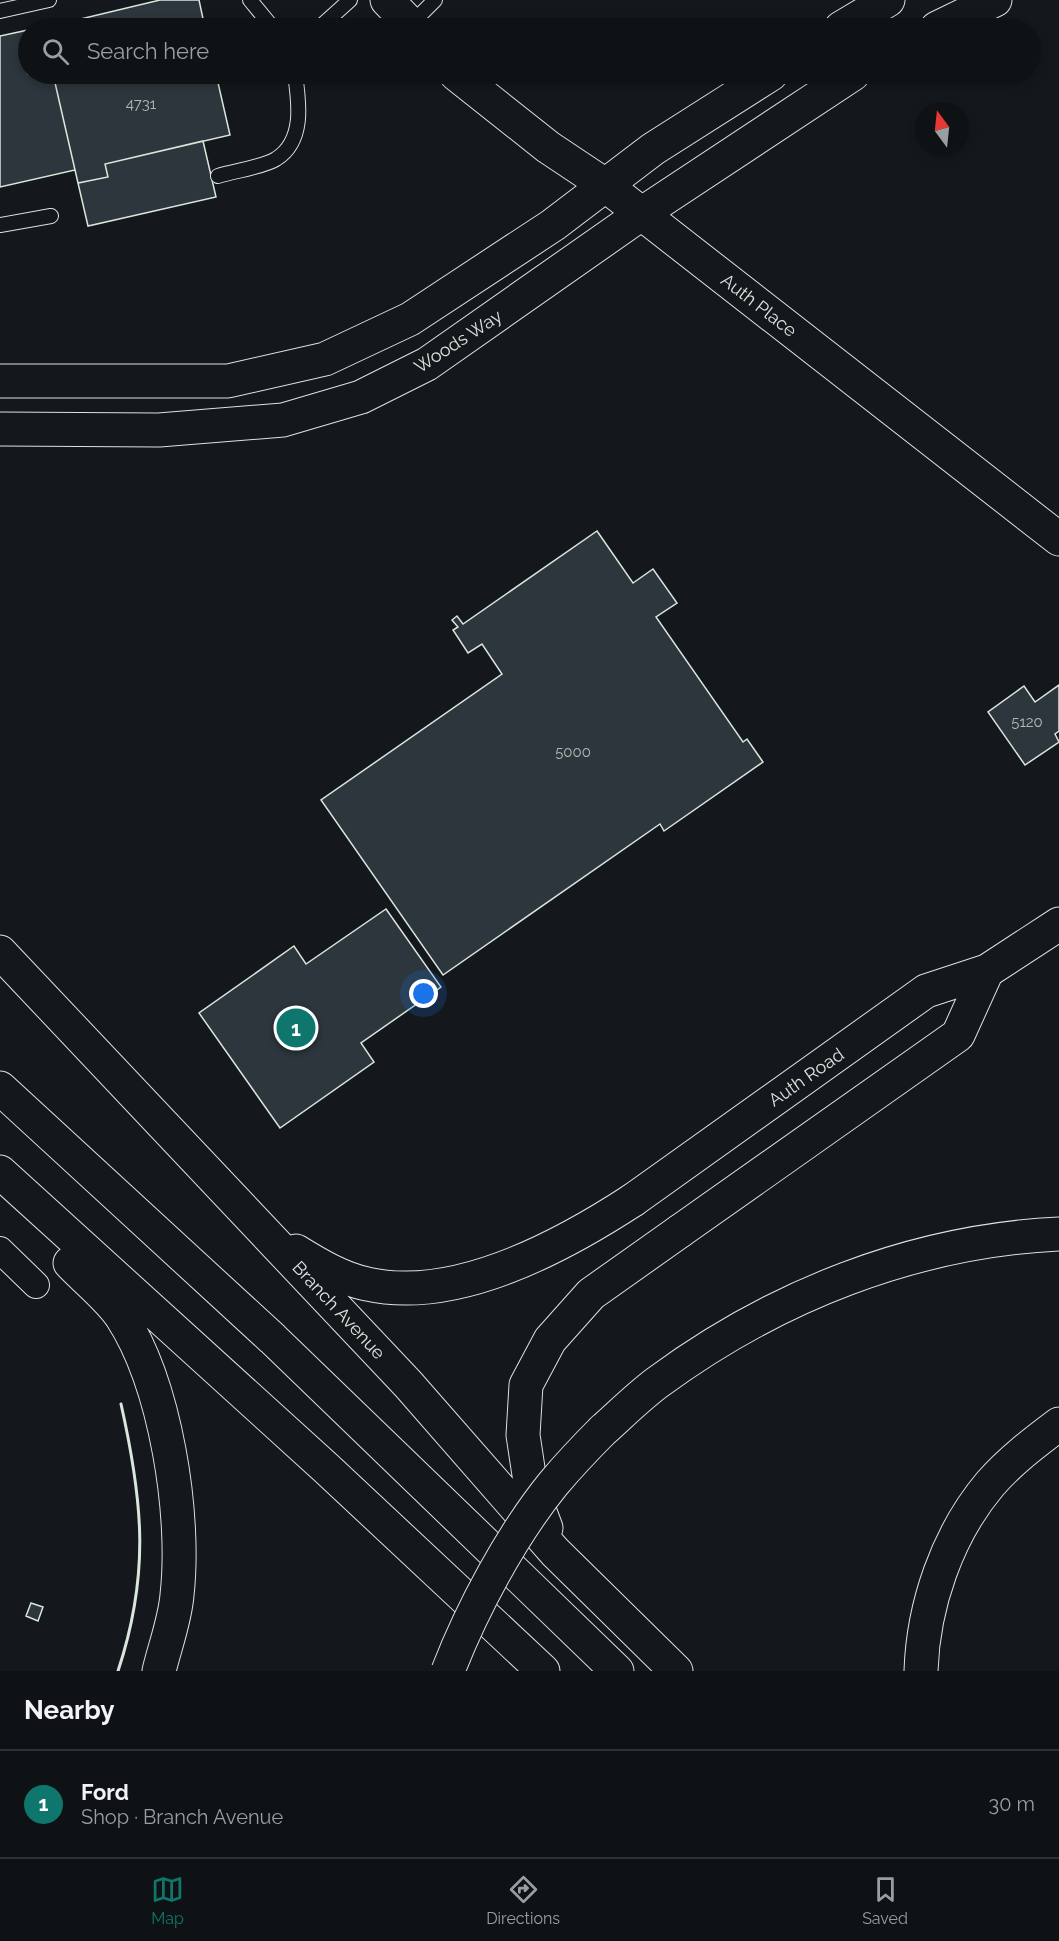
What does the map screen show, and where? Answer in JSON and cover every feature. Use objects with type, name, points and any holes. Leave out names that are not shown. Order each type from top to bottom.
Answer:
[{"type":"main road","points":[[387,0],[404,18]]},
{"type":"main road","points":[[858,18],[888,0]]},
{"type":"main road","points":[[958,18],[995,0]]},
{"type":"main road","name":"Auth Place","points":[[469,84],[548,147],[605,185],[1059,539]]},
{"type":"main road","points":[[0,381],[228,381],[325,359],[410,319],[553,225],[653,149],[755,84]]},
{"type":"main road","name":"Woods Way","points":[[0,429],[159,430],[283,420],[361,396],[427,364],[641,214],[837,84]]},
{"type":"main road","name":"Auth Road","points":[[269,1235],[320,1265],[366,1284],[414,1288],[488,1274],[579,1234],[633,1200],[926,991],[987,971],[1059,924]]},
{"type":"main road","name":"Branch Avenue","points":[[0,952],[408,1384],[555,1552],[676,1671]]},
{"type":"main road","points":[[555,1552],[531,1488],[523,1435],[526,1385],[550,1340],[591,1294],[958,1035],[987,971]]},
{"type":"main road","points":[[0,1088],[273,1339],[617,1671]]},
{"type":"main road","points":[[0,1172],[327,1468],[543,1671]]},
{"type":"main road","points":[[0,1183],[40,1231],[120,1316],[157,1400],[173,1466],[180,1533],[177,1597],[159,1671]]},
{"type":"main road","points":[[448,1671],[463,1632],[504,1558],[552,1484],[603,1430],[657,1383],[716,1342],[779,1306],[854,1275],[932,1253],[1011,1236],[1059,1234]]},
{"type":"main road","points":[[921,1671],[922,1635],[937,1581],[961,1528],[989,1485],[1028,1448],[1059,1424]]},
{"type":"street","points":[[0,1250],[36,1286]]},
{"type":"lane","points":[[0,10],[49,0]]},
{"type":"lane","points":[[250,0],[265,18]]},
{"type":"lane","points":[[330,18],[350,0]]},
{"type":"lane","points":[[420,18],[435,0]]},
{"type":"lane","points":[[218,176],[277,159],[295,138],[300,108],[296,84]]},
{"type":"lane","points":[[0,225],[51,216]]},
{"type":"building","points":[[160,0],[199,0],[203,18],[85,18]]},
{"type":"building","points":[[18,32],[18,84],[55,84],[75,170],[0,187],[0,36]]},
{"type":"building","points":[[55,84],[218,84],[230,135],[105,164],[108,177],[78,183]]},
{"type":"building","points":[[203,141],[216,197],[88,226],[78,183],[108,177],[105,164]]},
{"type":"building","points":[[597,531],[633,583],[653,569],[677,603],[656,617],[743,742],[747,739],[763,762],[664,831],[660,824],[443,975],[321,800],[502,674],[482,644],[468,653],[453,630],[458,627],[452,620],[457,616],[463,624]]},
{"type":"building","points":[[1059,685],[1059,731],[1055,734],[1059,742],[1025,765],[988,712],[1024,686],[1035,702]]},
{"type":"building","points":[[386,909],[441,987],[361,1043],[374,1062],[280,1128],[199,1013],[294,946],[306,964]]},
{"type":"building","points":[[31,1603],[43,1607],[38,1621],[26,1616]]},
{"type":"wall","points":[[118,1671],[135,1602],[140,1538],[134,1473],[121,1404]]},
{"type":"place","name":"Ford","points":[[296,1028]]}]
